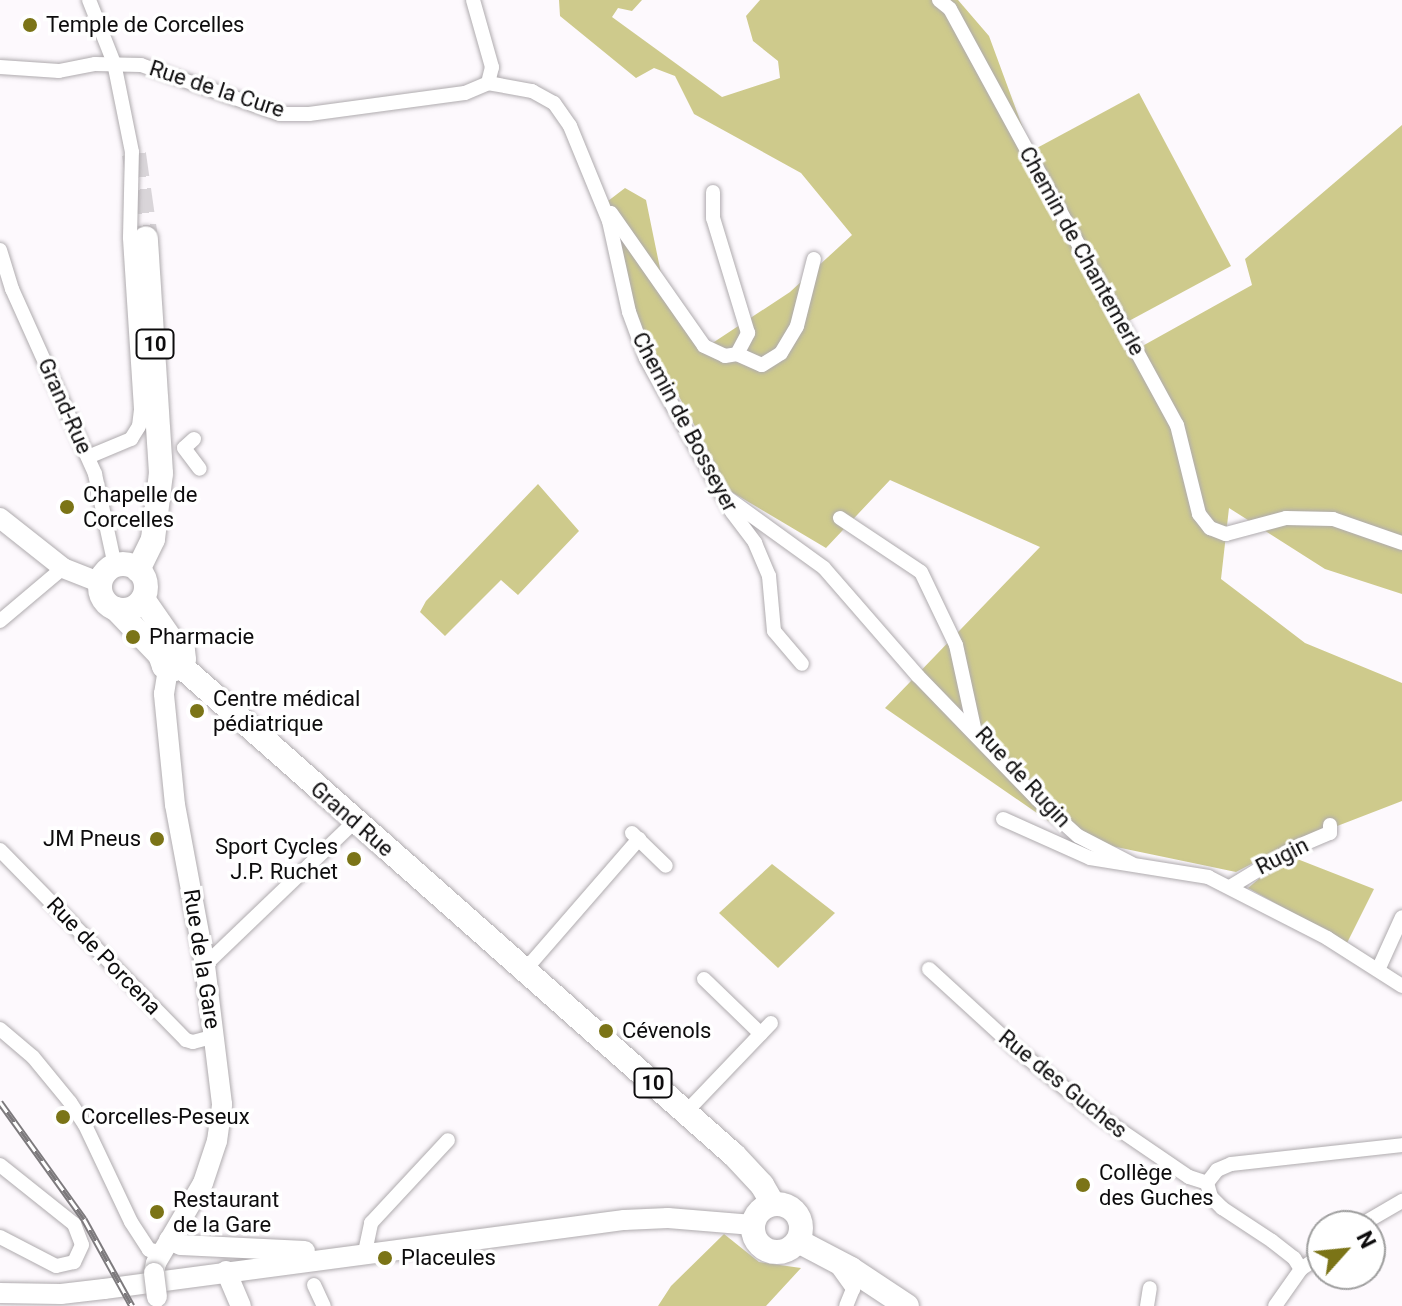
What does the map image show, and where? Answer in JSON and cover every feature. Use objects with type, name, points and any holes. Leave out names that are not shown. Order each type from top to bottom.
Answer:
[{"type":"main road","name":"10","points":[[118,573],[153,539],[161,473],[146,238]]},
{"type":"main road","points":[[0,518],[63,568],[118,573],[145,581],[143,599],[131,609],[116,609],[106,602],[118,573]]},
{"type":"main road","name":"10","points":[[143,599],[171,659]]},
{"type":"main road","name":"10","points":[[116,609],[171,659]]},
{"type":"main road","name":"Grand Rue","points":[[171,659],[525,970]]},
{"type":"main road","name":"Rue de la Gare","points":[[160,1302],[154,1273],[203,1183],[217,1141],[222,1104],[205,965],[175,805],[164,694],[171,659]]},
{"type":"main road","name":"10","points":[[525,970],[749,1170],[773,1204]]},
{"type":"main road","points":[[773,1204],[795,1211],[801,1226],[798,1241],[785,1251],[769,1251],[756,1241],[753,1225],[759,1211],[773,1204]]},
{"type":"main road","points":[[0,1293],[24,1300],[365,1252],[624,1220],[668,1218],[753,1225]]},
{"type":"main road","points":[[798,1241],[907,1306]]},
{"type":"main road","points":[[166,1246],[365,1252]]},
{"type":"main road","points":[[226,1271],[241,1306]]},
{"type":"street","points":[[88,457],[131,439],[141,419],[130,237],[132,152],[114,63],[89,0]]},
{"type":"street","points":[[473,0],[492,67],[488,83]]},
{"type":"street","name":"Chemin de Chantemerle","points":[[939,0],[950,9],[1177,425],[1199,514],[1210,528],[1226,534],[1286,518],[1333,519],[1402,543]]},
{"type":"street","name":"Rue de la Cure","points":[[0,67],[59,71],[114,63],[141,65],[280,114],[309,114],[465,93],[488,83]]},
{"type":"street","name":"Chemin de Bosseyer","points":[[488,83],[532,91],[554,103],[570,126],[609,221],[629,312],[646,358],[722,495],[755,543],[769,576],[774,631],[802,664]]},
{"type":"street","points":[[713,192],[713,218],[748,333],[737,354]]},
{"type":"street","points":[[599,193],[704,346],[725,356],[737,354],[762,365],[781,353],[797,326],[814,259]]},
{"type":"street","name":"Grand-Rue","points":[[0,250],[12,289],[88,457],[101,496],[118,573]]},
{"type":"street","points":[[194,439],[184,448],[200,469]]},
{"type":"street","points":[[722,495],[824,568],[918,676],[975,732]]},
{"type":"street","name":"Rue de Rugin","points":[[840,518],[921,572],[956,645],[975,732],[1037,799],[1078,836],[1132,864]]},
{"type":"street","points":[[0,621],[63,568]]},
{"type":"street","name":"Rue de Rugin","points":[[1003,819],[1090,858],[1195,872],[1230,887],[1402,986]]},
{"type":"street","points":[[205,965],[355,821]]},
{"type":"street","name":"Rugin","points":[[1230,887],[1294,848],[1330,833],[1330,825]]},
{"type":"street","points":[[525,970],[636,836],[666,866]]},
{"type":"street","name":"Rue de Porcena","points":[[0,850],[186,1040],[193,1042],[215,1036]]},
{"type":"street","points":[[1378,970],[1402,917]]},
{"type":"street","name":"Rue des Guches","points":[[929,969],[1014,1047],[1098,1115],[1189,1177],[1207,1183]]},
{"type":"street","points":[[686,1112],[766,1029],[704,979]]},
{"type":"street","points":[[0,1029],[33,1057],[70,1102],[85,1125],[131,1222],[149,1250],[166,1246]]},
{"type":"street","points":[[365,1252],[371,1223],[448,1140]]},
{"type":"street","points":[[1301,1269],[1283,1250],[1211,1197],[1207,1183],[1217,1170],[1231,1164],[1402,1145]]},
{"type":"street","points":[[0,1165],[74,1224],[81,1235],[77,1257],[63,1266],[50,1264],[0,1237]]},
{"type":"street","points":[[827,1256],[851,1285],[853,1295],[846,1306]]},
{"type":"street","points":[[1275,1306],[1306,1266]]},
{"type":"street","points":[[314,1285],[324,1306]]},
{"type":"street","points":[[1147,1306],[1150,1288]]},
{"type":"shaded area","points":[[559,0],[642,0],[632,11],[618,8],[612,17],[722,97],[780,78],[778,61],[753,41],[746,16],[760,0],[958,0],[989,36],[1031,150],[1137,349],[1252,285],[1245,259],[1402,125],[1402,594],[1325,569],[1229,508],[1221,579],[1305,643],[1402,683],[1402,801],[1288,845],[1236,872],[1073,838],[885,708],[1040,547],[890,480],[826,548],[730,491],[634,313],[608,201],[625,188],[646,200],[664,288],[708,346],[790,292],[852,235],[801,173],[694,114],[675,76],[654,68],[636,78],[560,16]]},
{"type":"shaded area","points":[[1139,93],[1231,266],[1127,322],[1035,149]]},
{"type":"shaded area","points":[[538,484],[579,531],[518,595],[501,580],[445,636],[420,612],[426,601]]},
{"type":"shaded area","points":[[1287,855],[1374,889],[1347,943],[1248,888]]},
{"type":"shaded area","points":[[772,864],[835,913],[778,968],[719,913]]},
{"type":"shaded area","points":[[724,1234],[759,1262],[801,1268],[766,1306],[658,1306],[671,1286]]},
{"type":"tunnel","points":[[134,154],[146,238]]},
{"type":"railway","points":[[0,1102],[84,1219],[132,1306]]},
{"type":"place","name":"Temple de Corcelles","points":[[30,25]]},
{"type":"place","name":"Chapelle de Corcelles","points":[[67,507]]},
{"type":"place","name":"Pharmacie","points":[[133,637]]},
{"type":"place","name":"Centre médical pédiatrique","points":[[197,711]]},
{"type":"place","name":"JM Pneus","points":[[157,839]]},
{"type":"place","name":"Sport Cycles J.P. Ruchet","points":[[354,859]]},
{"type":"place","name":"Cévenols","points":[[606,1031]]},
{"type":"place","name":"Corcelles-Peseux","points":[[63,1117]]},
{"type":"place","name":"Collège des Guches","points":[[1083,1185]]},
{"type":"place","name":"Restaurant de la Gare","points":[[157,1212]]},
{"type":"place","name":"Placeules","points":[[385,1258]]}]
